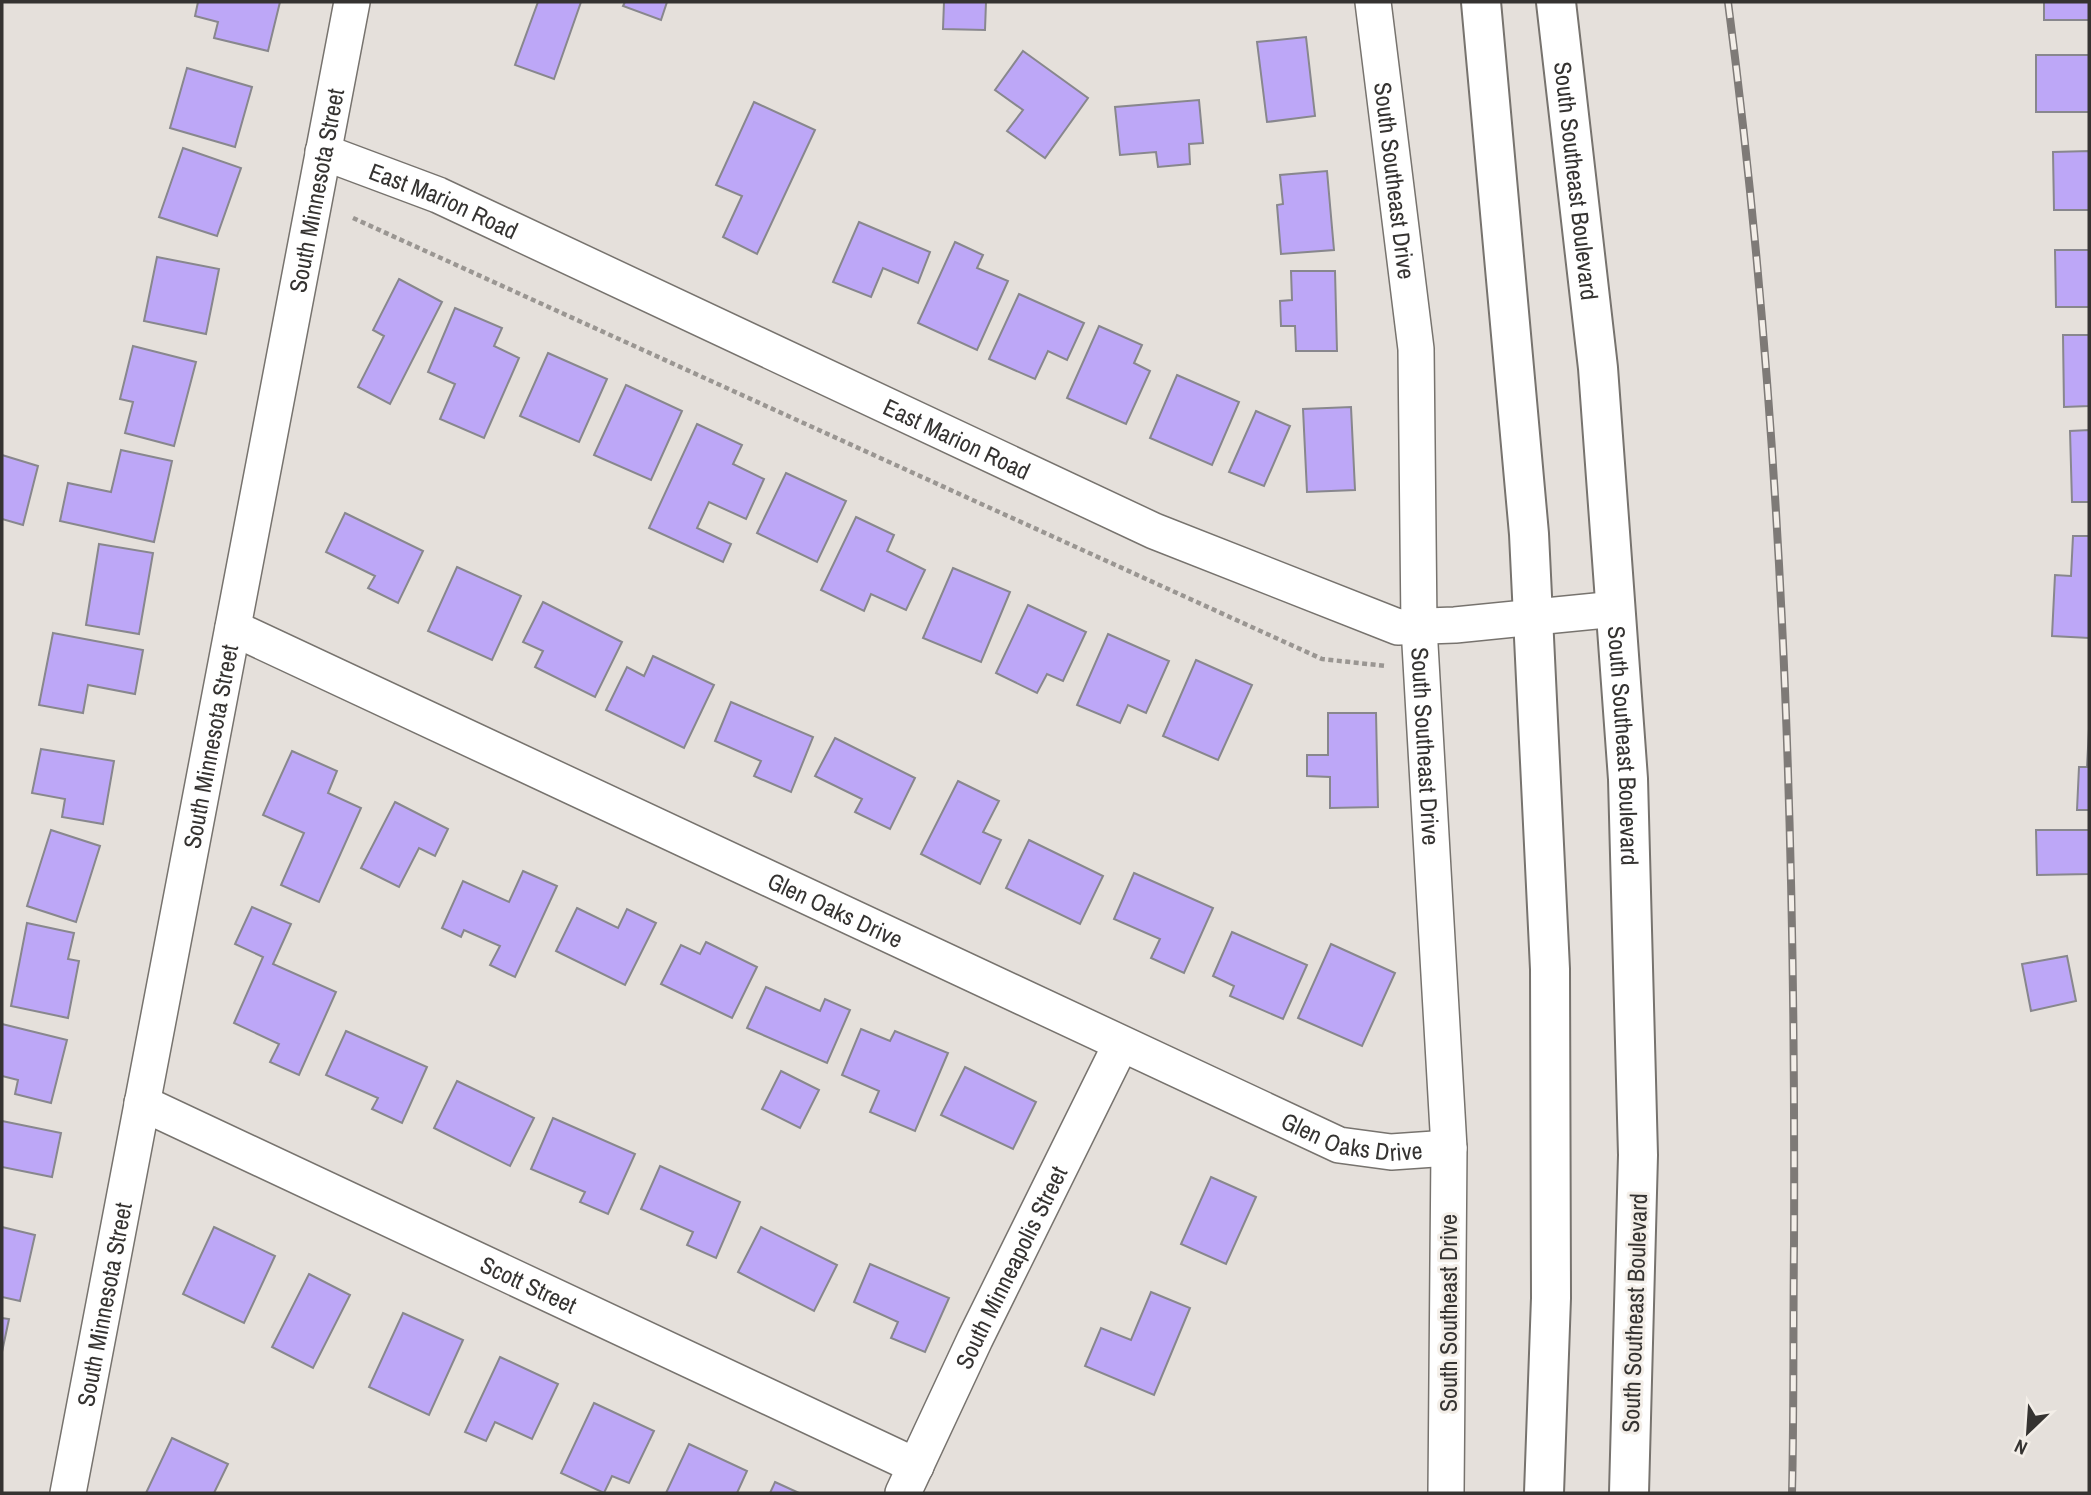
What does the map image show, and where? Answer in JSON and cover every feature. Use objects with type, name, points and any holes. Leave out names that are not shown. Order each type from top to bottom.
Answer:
[{"type":"main road","points":[[1481,2],[1529,534],[1550,969],[1551,1298],[1544,1493]]},
{"type":"main road","name":"South Southeast Boulevard","points":[[1556,2],[1598,368],[1628,779],[1638,1155],[1629,1493]]},
{"type":"street","name":"South Minnesota Street","points":[[68,1493],[352,2]]},
{"type":"street","name":"South Southeast Drive","points":[[1373,2],[1416,349],[1409,627],[1449,1148],[1446,1493]]},
{"type":"street","name":"East Marion Road","points":[[323,152],[438,195],[1154,531],[1409,627],[1616,609]]},
{"type":"street","name":"Glen Oaks Drive","points":[[233,628],[1339,1145],[1391,1152],[1449,1148]]},
{"type":"street","name":"South Minneapolis Street","points":[[910,1480],[981,1326],[1121,1044]]},
{"type":"street","name":"Scott Street","points":[[142,1103],[910,1480]]},
{"type":"path","points":[[353,218],[1322,659],[1402,668],[1409,627]]},
{"type":"building","points":[[198,2],[280,2],[268,51],[214,38],[218,22],[195,16]]},
{"type":"building","points":[[538,2],[581,2],[554,79],[515,65]]},
{"type":"building","points":[[625,2],[667,2],[661,20],[623,6]]},
{"type":"building","points":[[944,2],[986,2],[985,30],[943,29]]},
{"type":"building","points":[[2044,2],[2089,2],[2089,20],[2044,20]]},
{"type":"building","points":[[1306,37],[1315,116],[1267,122],[1257,42]]},
{"type":"building","points":[[1023,51],[1088,98],[1045,158],[1007,131],[1023,110],[995,90]]},
{"type":"building","points":[[2036,55],[2089,55],[2089,112],[2036,112]]},
{"type":"building","points":[[187,68],[252,87],[235,147],[170,128]]},
{"type":"building","points":[[1199,100],[1203,143],[1189,144],[1190,164],[1158,167],[1156,152],[1120,155],[1115,107]]},
{"type":"building","points":[[754,102],[815,130],[757,254],[723,237],[742,196],[716,185]]},
{"type":"building","points":[[183,148],[241,168],[217,236],[159,217]]},
{"type":"building","points":[[2089,151],[2089,210],[2054,210],[2053,152]]},
{"type":"building","points":[[1327,171],[1334,250],[1281,254],[1277,205],[1283,204],[1280,175]]},
{"type":"building","points":[[859,222],[930,252],[918,283],[883,268],[871,297],[833,282]]},
{"type":"building","points":[[955,242],[983,255],[977,268],[1008,281],[977,350],[918,323]]},
{"type":"building","points":[[2055,250],[2089,250],[2089,307],[2056,307]]},
{"type":"building","points":[[157,257],[219,269],[206,334],[144,321]]},
{"type":"building","points":[[1291,271],[1335,271],[1337,351],[1296,351],[1295,326],[1281,326],[1280,301],[1292,300]]},
{"type":"building","points":[[399,279],[442,302],[390,404],[358,387],[384,336],[373,330]]},
{"type":"building","points":[[1019,294],[1084,323],[1067,360],[1048,351],[1035,379],[989,359]]},
{"type":"building","points":[[455,308],[502,328],[494,346],[519,358],[484,438],[440,419],[455,384],[428,372]]},
{"type":"building","points":[[1099,326],[1142,345],[1134,363],[1150,371],[1126,424],[1067,398]]},
{"type":"building","points":[[2063,335],[2089,335],[2089,406],[2064,407]]},
{"type":"building","points":[[133,346],[196,362],[174,446],[125,433],[133,402],[120,399]]},
{"type":"building","points":[[548,353],[607,379],[579,442],[520,416]]},
{"type":"building","points":[[1177,375],[1239,402],[1212,465],[1150,438]]},
{"type":"building","points":[[626,385],[682,411],[651,480],[594,455]]},
{"type":"building","points":[[1351,407],[1355,490],[1307,492],[1303,409]]},
{"type":"building","points":[[1256,411],[1290,426],[1264,486],[1229,472]]},
{"type":"building","points":[[697,424],[742,445],[733,464],[764,479],[746,519],[709,502],[697,528],[731,544],[723,562],[649,528]]},
{"type":"building","points":[[2089,430],[2089,502],[2072,502],[2070,431]]},
{"type":"building","points":[[121,450],[172,461],[154,542],[60,521],[68,483],[111,492]]},
{"type":"building","points":[[2,455],[38,466],[23,525],[2,519]]},
{"type":"building","points":[[786,473],[846,501],[817,562],[757,533]]},
{"type":"building","points":[[345,513],[423,551],[398,603],[368,588],[375,576],[326,552]]},
{"type":"building","points":[[856,517],[894,535],[887,551],[925,570],[906,610],[871,594],[864,611],[821,590]]},
{"type":"building","points":[[2073,536],[2089,536],[2089,638],[2052,636],[2055,575],[2071,576]]},
{"type":"building","points":[[99,544],[153,553],[139,634],[86,625]]},
{"type":"building","points":[[457,567],[521,596],[492,660],[428,631]]},
{"type":"building","points":[[953,568],[1010,592],[981,662],[923,638]]},
{"type":"building","points":[[543,602],[622,642],[595,697],[535,667],[543,651],[523,642]]},
{"type":"building","points":[[1028,605],[1086,632],[1063,681],[1047,674],[1037,693],[996,673]]},
{"type":"building","points":[[53,633],[143,650],[135,694],[88,685],[83,713],[39,705]]},
{"type":"building","points":[[1108,634],[1169,661],[1146,713],[1128,705],[1120,723],[1077,705]]},
{"type":"building","points":[[653,656],[714,685],[684,748],[606,710],[627,667],[644,676]]},
{"type":"building","points":[[1196,660],[1252,685],[1218,760],[1163,736]]},
{"type":"building","points":[[731,702],[813,737],[791,792],[754,776],[761,761],[715,741]]},
{"type":"building","points":[[1328,713],[1376,713],[1378,807],[1330,808],[1330,777],[1307,776],[1307,755],[1328,755]]},
{"type":"building","points":[[2089,729],[2089,810],[2077,810],[2079,767],[2087,767]]},
{"type":"building","points":[[835,738],[915,778],[890,829],[855,812],[862,799],[815,776]]},
{"type":"building","points":[[41,749],[114,761],[103,824],[62,817],[65,799],[32,793]]},
{"type":"building","points":[[292,751],[337,771],[328,793],[361,808],[319,902],[281,885],[304,833],[263,815]]},
{"type":"building","points":[[958,781],[999,801],[983,832],[1001,840],[980,884],[921,854]]},
{"type":"building","points":[[395,802],[448,829],[435,856],[419,848],[399,887],[361,868]]},
{"type":"building","points":[[51,830],[100,846],[76,922],[27,906]]},
{"type":"building","points":[[2036,830],[2089,830],[2089,874],[2037,875]]},
{"type":"building","points":[[1029,840],[1103,876],[1080,924],[1006,888]]},
{"type":"building","points":[[523,871],[557,886],[515,977],[490,965],[500,946],[464,930],[461,937],[442,928],[463,881],[509,902]]},
{"type":"building","points":[[1134,873],[1213,908],[1184,973],[1151,958],[1160,939],[1114,919]]},
{"type":"building","points":[[252,907],[291,924],[273,964],[336,992],[299,1075],[270,1062],[279,1044],[234,1023],[263,957],[235,944]]},
{"type":"building","points":[[577,908],[618,928],[627,909],[656,923],[625,985],[556,951]]},
{"type":"building","points":[[27,923],[74,933],[68,959],[79,961],[68,1018],[11,1006]]},
{"type":"building","points":[[1232,932],[1307,965],[1283,1019],[1230,996],[1234,986],[1213,976]]},
{"type":"building","points":[[706,942],[757,967],[732,1018],[661,984],[681,945],[700,954]]},
{"type":"building","points":[[1331,944],[1395,973],[1362,1046],[1298,1018]]},
{"type":"building","points":[[2067,956],[2076,1001],[2031,1011],[2022,964]]},
{"type":"building","points":[[766,987],[820,1011],[825,999],[850,1010],[827,1063],[747,1028]]},
{"type":"building","points":[[2,1024],[67,1040],[51,1103],[15,1094],[18,1080],[2,1076]]},
{"type":"building","points":[[861,1029],[890,1041],[895,1031],[948,1053],[915,1131],[870,1112],[879,1091],[842,1075]]},
{"type":"building","points":[[346,1031],[427,1067],[402,1123],[372,1109],[378,1098],[326,1075]]},
{"type":"building","points":[[965,1067],[1036,1102],[1013,1149],[941,1115]]},
{"type":"building","points":[[781,1071],[819,1090],[800,1128],[762,1109]]},
{"type":"building","points":[[457,1081],[534,1118],[510,1166],[434,1128]]},
{"type":"building","points":[[553,1118],[635,1154],[608,1214],[580,1202],[585,1192],[531,1169]]},
{"type":"building","points":[[2,1121],[61,1133],[52,1177],[2,1167]]},
{"type":"building","points":[[660,1166],[740,1202],[716,1258],[687,1245],[693,1232],[641,1209]]},
{"type":"building","points":[[1211,1177],[1256,1197],[1226,1264],[1181,1244]]},
{"type":"building","points":[[2,1227],[35,1235],[20,1301],[2,1297]]},
{"type":"building","points":[[214,1227],[275,1256],[244,1323],[183,1294]]},
{"type":"building","points":[[761,1227],[837,1265],[814,1311],[738,1272]]},
{"type":"building","points":[[870,1264],[949,1298],[925,1352],[891,1338],[898,1322],[854,1302]]},
{"type":"building","points":[[309,1274],[350,1295],[313,1368],[272,1347]]},
{"type":"building","points":[[1151,1292],[1190,1308],[1154,1395],[1085,1366],[1101,1328],[1131,1340]]},
{"type":"building","points":[[403,1313],[463,1340],[429,1415],[369,1387]]},
{"type":"building","points":[[2,1318],[9,1319],[2,1352]]},
{"type":"building","points":[[500,1357],[558,1384],[532,1439],[495,1422],[486,1441],[465,1432]]},
{"type":"building","points":[[594,1403],[654,1431],[629,1483],[612,1476],[604,1493],[561,1473]]},
{"type":"building","points":[[172,1438],[228,1464],[214,1493],[146,1493]]},
{"type":"building","points":[[689,1444],[747,1471],[737,1493],[666,1493]]},
{"type":"building","points":[[775,1482],[799,1493],[770,1493]]},
{"type":"railway","points":[[1728,2],[1761,312],[1782,622],[1794,1089],[1792,1493]]}]
